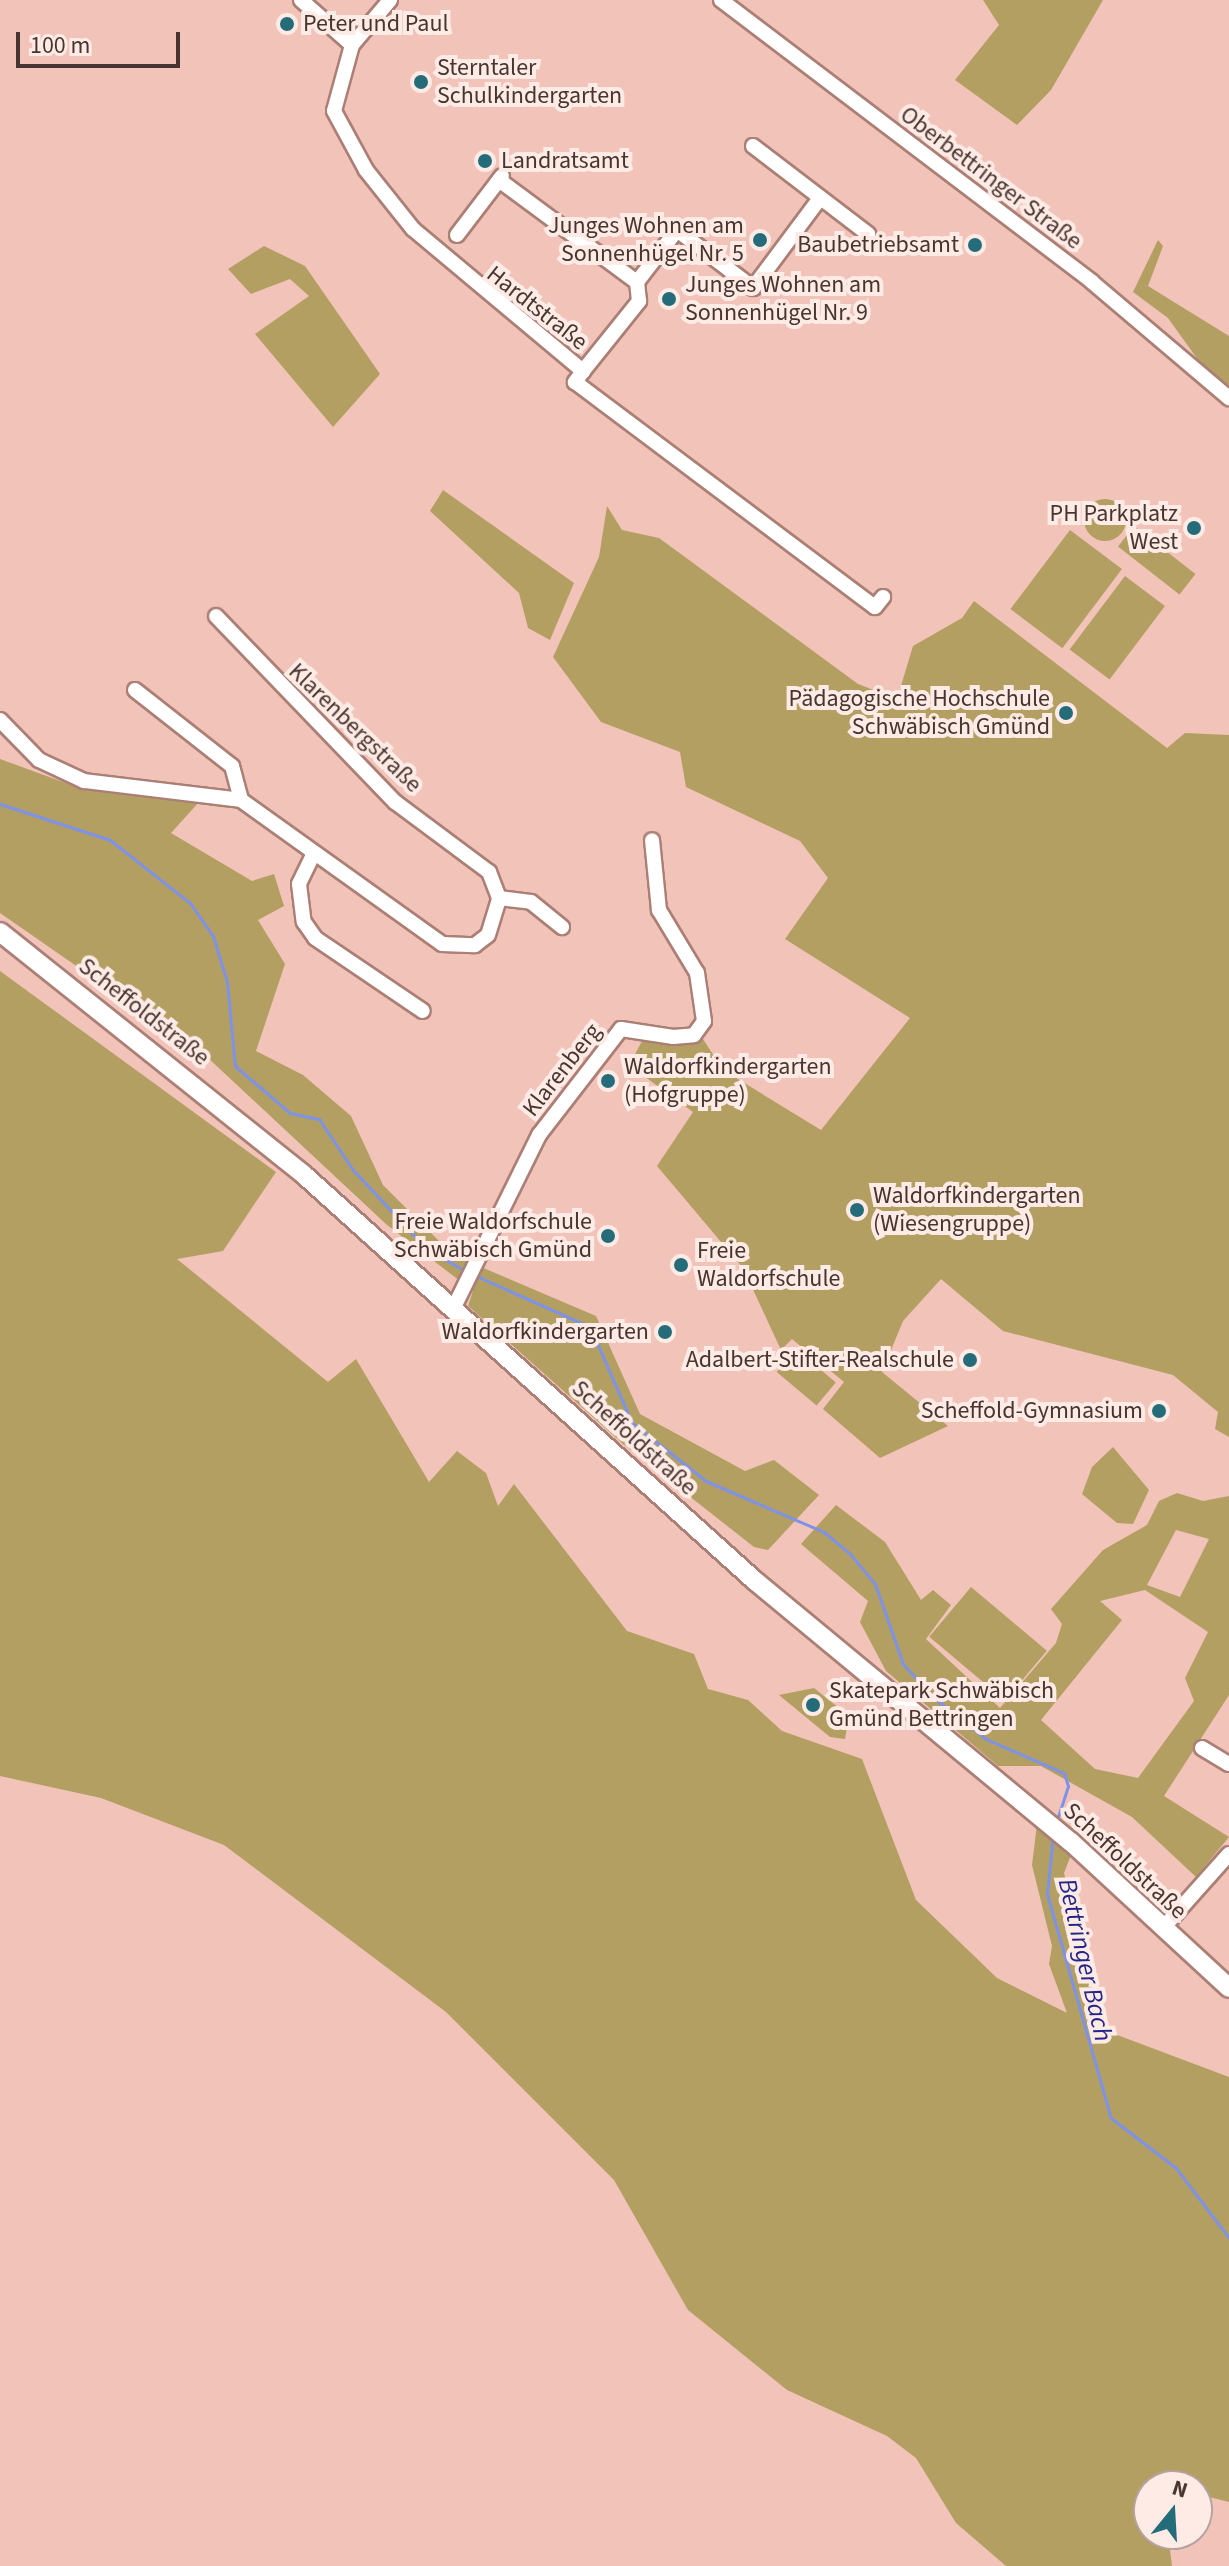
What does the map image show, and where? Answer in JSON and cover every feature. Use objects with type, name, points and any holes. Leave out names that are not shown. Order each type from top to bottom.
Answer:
[{"type":"main road","name":"Scheffoldstraße","points":[[0,932],[194,1082],[458,1301],[754,1580],[1071,1842],[1229,1988]]},
{"type":"street","points":[[301,0],[352,45],[390,0]]},
{"type":"street","name":"Oberbettringer Straße","points":[[721,0],[1092,282],[1229,398]]},
{"type":"street","name":"Hardtstraße","points":[[352,45],[332,102],[366,170],[452,269],[583,371],[575,382],[875,607],[883,597]]},
{"type":"street","points":[[753,146],[868,234]]},
{"type":"street","points":[[457,235],[501,178],[637,282]]},
{"type":"street","points":[[583,371],[639,301],[637,282],[677,230],[753,288],[820,198]]},
{"type":"street","name":"Klarenbergstraße","points":[[216,616],[395,802],[467,850],[489,872],[499,898]]},
{"type":"street","points":[[135,690],[232,766],[241,800]]},
{"type":"street","points":[[0,720],[39,760],[84,781],[241,800],[313,855],[442,944],[475,945],[488,935],[499,898],[531,902],[562,927]]},
{"type":"street","name":"Klarenberg","points":[[458,1301],[539,1135],[621,1029],[673,1037],[694,1035],[704,1021],[697,973],[659,910],[652,840]]},
{"type":"street","points":[[313,855],[299,884],[304,922],[315,938],[423,1011]]},
{"type":"street","points":[[1202,1748],[1229,1764]]},
{"type":"street","points":[[1163,1928],[1229,1854]]},
{"type":"shaded area","points":[[983,0],[1103,0],[1051,90],[1017,125],[955,80],[999,25]]},
{"type":"shaded area","points":[[1158,240],[1163,246],[1148,286],[1229,336],[1229,385],[1206,371],[1168,318],[1133,292]]},
{"type":"shaded area","points":[[264,246],[305,266],[380,374],[333,427],[255,334],[309,296],[290,279],[251,294],[228,269]]},
{"type":"shaded area","points":[[443,490],[574,583],[550,640],[528,628],[519,593],[430,511]]},
{"type":"shaded area","points":[[1105,499],[1120,505],[1126,520],[1120,535],[1105,541],[1090,535],[1084,520],[1090,505]]},
{"type":"shaded area","points":[[607,506],[622,530],[659,538],[858,684],[897,699],[913,646],[962,618],[974,601],[1167,748],[1185,733],[1229,735],[1229,1437],[1215,1429],[1218,1412],[1173,1375],[1003,1331],[941,1279],[903,1321],[882,1372],[948,1426],[880,1458],[823,1409],[844,1382],[792,1339],[781,1350],[743,1268],[657,1166],[693,1112],[629,1065],[646,1034],[703,1039],[723,1070],[821,1130],[910,1018],[785,939],[828,878],[800,841],[686,787],[680,752],[601,722],[553,657],[599,557]]},
{"type":"shaded area","points":[[1134,526],[1195,574],[1179,595],[1118,546]]},
{"type":"shaded area","points":[[1070,530],[1122,569],[1062,648],[1010,609]]},
{"type":"shaded area","points":[[1125,576],[1165,606],[1110,680],[1070,649]]},
{"type":"shaded area","points":[[0,759],[85,790],[200,801],[171,833],[252,881],[274,874],[284,906],[258,920],[285,964],[256,1051],[303,1075],[351,1116],[383,1185],[453,1255],[596,1316],[640,1414],[745,1471],[774,1460],[819,1495],[768,1550],[754,1547],[623,1444],[468,1306],[473,1291],[387,1225],[206,1056],[0,913]]},
{"type":"shaded area","points":[[0,971],[276,1172],[223,1251],[177,1259],[328,1382],[356,1359],[429,1482],[457,1451],[486,1473],[498,1506],[514,1484],[627,1631],[694,1654],[708,1689],[748,1700],[782,1731],[862,1759],[916,1900],[997,1978],[1067,2013],[1049,1964],[1052,1946],[1032,1865],[1037,1824],[1071,1855],[1064,1873],[1104,2030],[1229,2077],[1229,2502],[1213,2498],[1213,2470],[1133,2470],[1133,2550],[1170,2550],[1172,2566],[1006,2566],[956,2523],[916,2458],[887,2436],[787,2390],[688,2310],[614,2180],[446,2012],[224,1845],[101,1798],[0,1776]]},
{"type":"shaded area","points":[[796,1349],[836,1382],[817,1405],[777,1372]]},
{"type":"shaded area","points":[[1113,1447],[1149,1490],[1133,1524],[1117,1523],[1082,1494],[1092,1467]]},
{"type":"shaded area","points":[[1177,1493],[1203,1501],[1229,1496],[1229,1695],[1164,1796],[1229,1837],[1196,1877],[1132,1817],[1041,1766],[998,1766],[886,1671],[860,1622],[868,1601],[801,1544],[836,1505],[885,1542],[921,1600],[933,1590],[951,1605],[926,1639],[1000,1708],[1056,1643],[1062,1624],[1051,1609],[1103,1550],[1147,1525],[1159,1501]],"holes":[[[1176,1530],[1209,1539],[1180,1597],[1147,1585]],[[1145,1590],[1208,1632],[1185,1678],[1194,1701],[1138,1778],[1095,1769],[1041,1720],[1122,1620],[1100,1601]]]},
{"type":"shaded area","points":[[971,1587],[1047,1651],[1005,1700],[929,1637]]},
{"type":"shaded area","name":"Skatepark Schwäbisch Gmünd Bettringen","points":[[814,1688],[849,1716],[845,1739],[830,1737],[779,1695]]},
{"type":"waterway","name":"Bettringer Bach","points":[[0,804],[110,840],[190,903],[213,936],[227,982],[235,1066],[290,1113],[319,1119],[353,1170],[427,1249],[467,1272]]},
{"type":"waterway","name":"Bettringer Bach","points":[[474,1275],[590,1327],[632,1423],[706,1481],[824,1532],[850,1554],[875,1584],[903,1664],[934,1698],[986,1739],[1064,1773],[1068,1786],[1057,1820]]},
{"type":"waterway","points":[[1053,1835],[1047,1894],[1111,2118],[1176,2168],[1229,2238]]},
{"type":"place","name":"Peter und Paul","points":[[287,24]]},
{"type":"place","name":"Sterntaler Schulkindergarten","points":[[421,82]]},
{"type":"place","name":"Landratsamt","points":[[485,161]]},
{"type":"place","name":"Junges Wohnen am Sonnenhügel Nr. 5","points":[[760,240]]},
{"type":"place","name":"Baubetriebsamt","points":[[975,245]]},
{"type":"place","name":"Junges Wohnen am Sonnenhügel Nr. 9","points":[[669,299]]},
{"type":"place","name":"PH Parkplatz West","points":[[1194,528]]},
{"type":"place","name":"Pädagogische Hochschule Schwäbisch Gmünd","points":[[1066,713]]},
{"type":"place","name":"Waldorfkindergarten (Hofgruppe)","points":[[608,1081]]},
{"type":"place","name":"Waldorfkindergarten (Wiesengruppe)","points":[[857,1210]]},
{"type":"place","name":"Freie Waldorfschule Schwäbisch Gmünd","points":[[608,1236]]},
{"type":"place","name":"Freie Waldorfschule","points":[[681,1265]]},
{"type":"place","name":"Waldorfkindergarten","points":[[665,1332]]},
{"type":"place","name":"Adalbert-Stifter-Realschule","points":[[970,1360]]},
{"type":"place","name":"Scheffold-Gymnasium","points":[[1159,1411]]},
{"type":"place","name":"Skatepark Schwäbisch Gmünd Bettringen","points":[[813,1705]]}]
